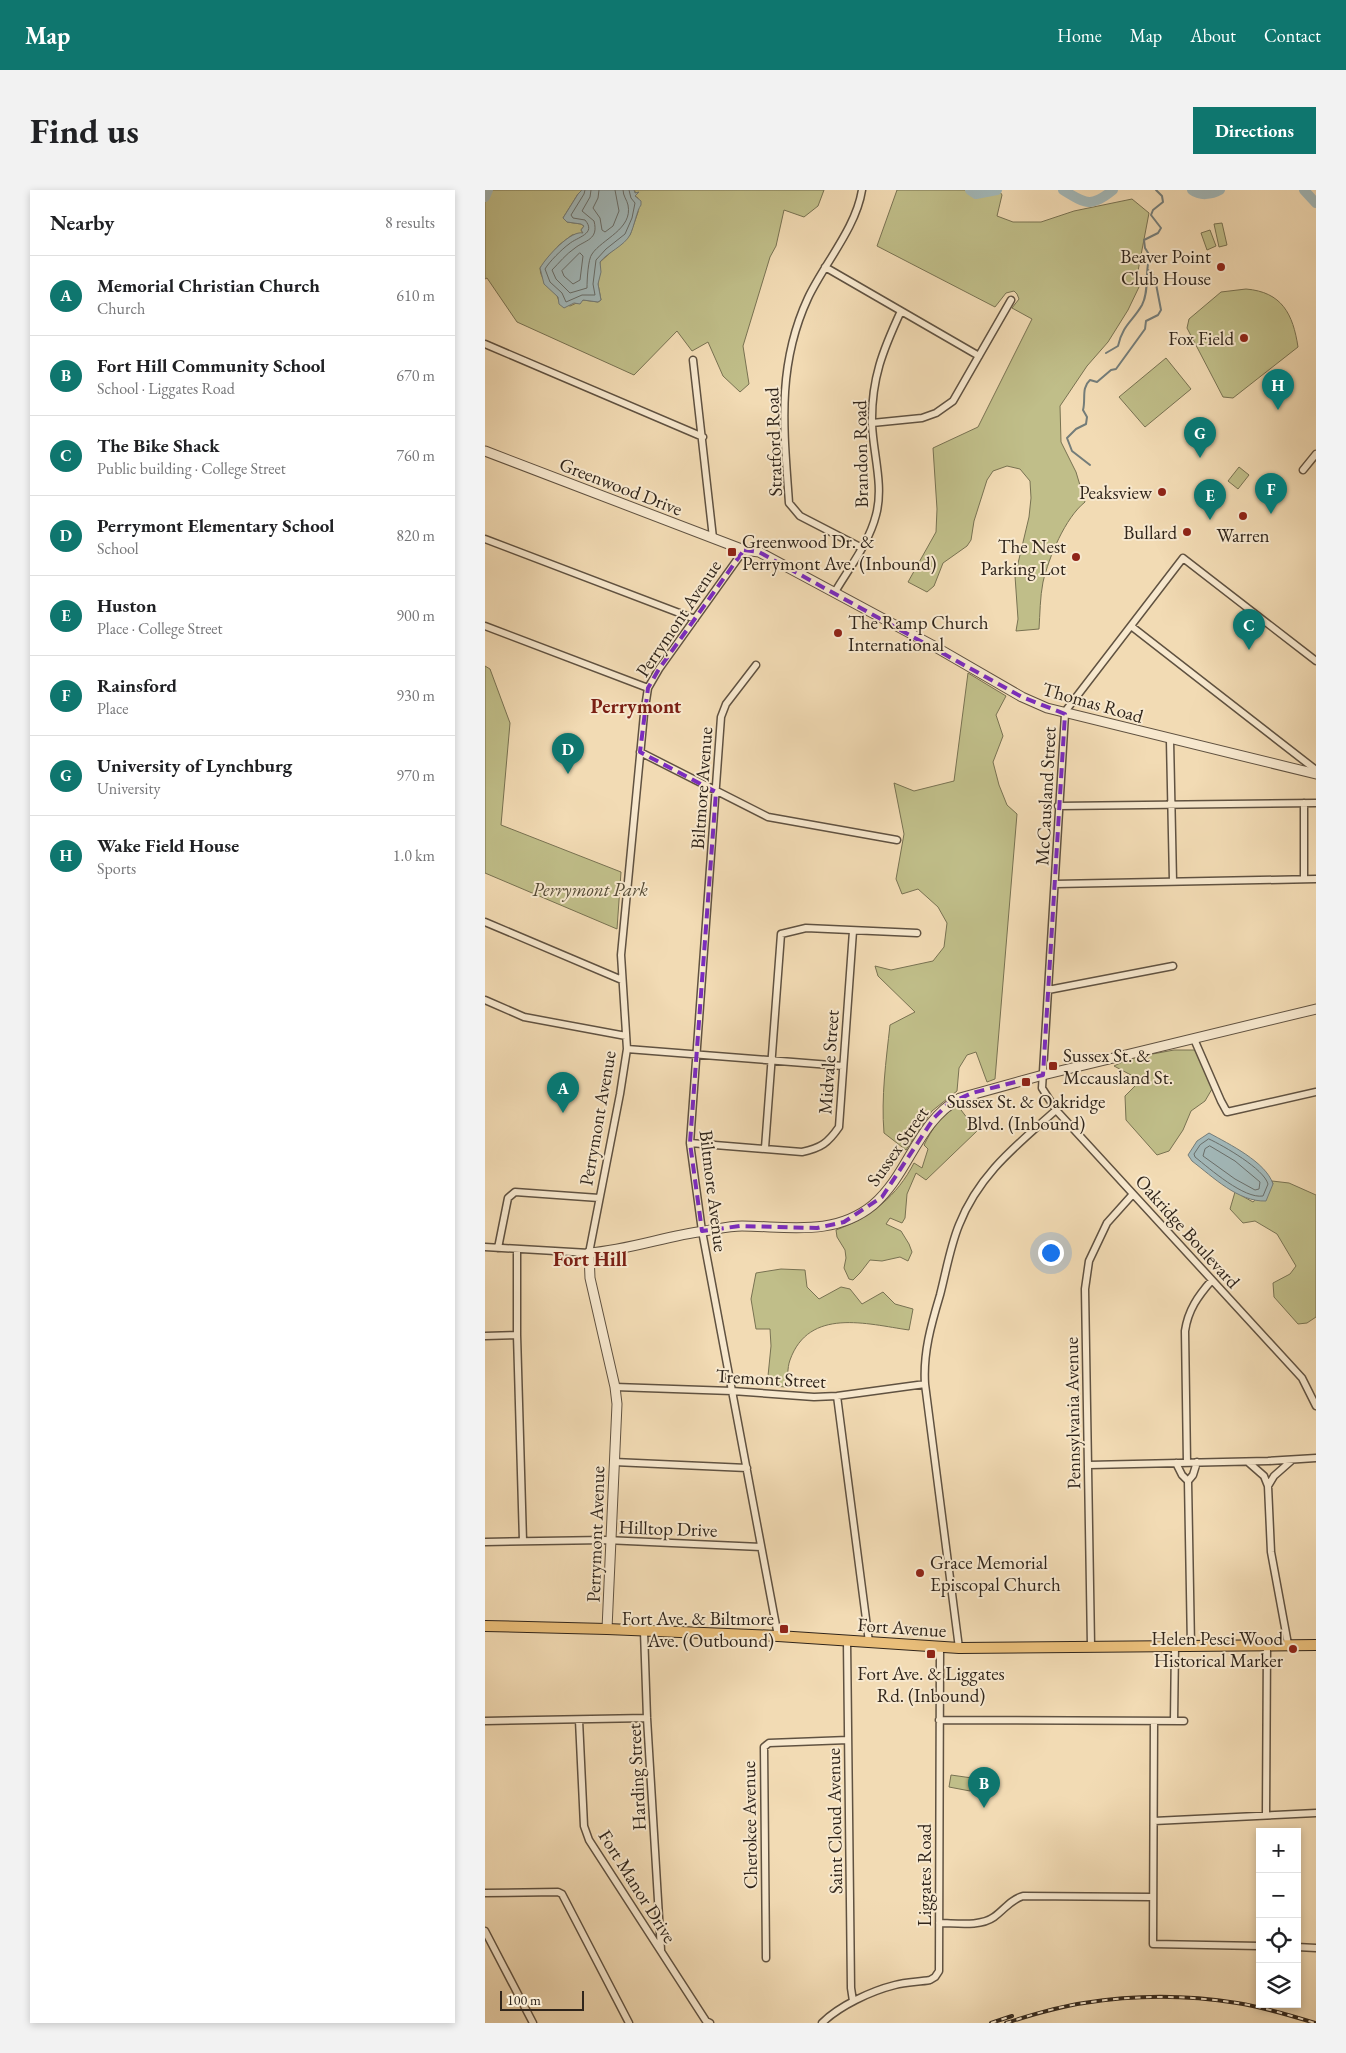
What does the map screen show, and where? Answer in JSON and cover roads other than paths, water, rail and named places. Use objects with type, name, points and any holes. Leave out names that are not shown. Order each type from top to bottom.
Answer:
[{"type":"main road","name":"Fort Avenue","points":[[485,1626],[778,1636],[940,1648],[1316,1645]]},
{"type":"street","name":"Stratford Road","points":[[862,190],[852,220],[807,299],[791,342],[783,395],[789,503],[800,516],[862,548]]},
{"type":"street","points":[[825,267],[979,356]]},
{"type":"street","points":[[872,423],[922,418],[936,413],[953,401],[1011,300]]},
{"type":"street","name":"Brandon Road","points":[[835,592],[871,530],[877,507],[878,493],[872,423],[875,378],[883,350],[901,310]]},
{"type":"street","points":[[485,344],[703,437]]},
{"type":"street","points":[[693,360],[713,538]]},
{"type":"street","name":"Greenwood Drive","points":[[485,451],[745,550]]},
{"type":"street","points":[[1303,470],[1316,454]]},
{"type":"street","points":[[485,539],[695,619]]},
{"type":"street","name":"Thomas Road","points":[[745,550],[759,552],[835,592],[1022,697],[1065,714],[1316,774]]},
{"type":"street","name":"Perrymont Avenue","points":[[607,1629],[617,1404],[615,1387],[590,1278],[589,1254],[627,1049],[621,955],[640,752],[648,688],[659,669],[745,550]]},
{"type":"street","name":"McCausland Street","points":[[1043,1075],[1065,714],[1183,558],[1316,661]]},
{"type":"street","points":[[485,626],[648,688]]},
{"type":"street","points":[[1131,626],[1316,770]]},
{"type":"street","name":"Biltmore Avenue","points":[[756,665],[723,710],[695,1054],[690,1143],[702,1231],[778,1636]]},
{"type":"street","points":[[1170,740],[1173,881]]},
{"type":"street","points":[[640,752],[768,817],[897,840]]},
{"type":"street","points":[[1058,806],[1316,803]]},
{"type":"street","points":[[1304,804],[1304,879]]},
{"type":"street","points":[[1055,884],[1316,879]]},
{"type":"street","points":[[485,922],[623,980]]},
{"type":"street","points":[[765,1148],[781,934],[806,928],[917,932]]},
{"type":"street","name":"Midvale Street","points":[[690,1143],[802,1152],[818,1148],[831,1138],[839,1127],[853,931]]},
{"type":"street","points":[[1048,990],[1173,966]]},
{"type":"street","points":[[485,1000],[524,1017],[626,1036]]},
{"type":"street","name":"Sussex Street","points":[[589,1254],[610,1252],[702,1231],[740,1226],[817,1228],[845,1222],[870,1207],[882,1197],[897,1179],[934,1118],[949,1104],[971,1093],[1316,1009]]},
{"type":"street","points":[[1194,1039],[1227,1112],[1316,1092]]},
{"type":"street","points":[[627,1049],[843,1066]]},
{"type":"street","name":"Oakridge Boulevard","points":[[1043,1075],[1042,1088],[1057,1110],[1301,1378],[1316,1406]]},
{"type":"street","points":[[959,1648],[925,1384],[923,1364],[927,1340],[959,1225],[976,1192],[999,1160],[1057,1110]]},
{"type":"street","points":[[498,1248],[508,1198],[515,1192],[599,1198]]},
{"type":"street","name":"Pennsylvania Avenue","points":[[1091,1646],[1085,1289],[1089,1262],[1107,1223],[1133,1194]]},
{"type":"street","points":[[485,1247],[589,1254]]},
{"type":"street","points":[[517,1250],[517,1335],[523,1541]]},
{"type":"street","points":[[1187,1462],[1185,1331],[1187,1316],[1212,1280]]},
{"type":"street","points":[[485,1336],[517,1335]]},
{"type":"street","name":"Tremont Street","points":[[615,1387],[733,1391],[814,1397],[837,1396],[925,1384]]},
{"type":"street","points":[[837,1396],[869,1642]]},
{"type":"street","points":[[1089,1465],[1248,1462],[1316,1458]]},
{"type":"street","points":[[1269,1486],[1274,1476],[1291,1460]]},
{"type":"street","points":[[614,1462],[747,1468]]},
{"type":"street","points":[[1187,1482],[1193,1475],[1197,1462]]},
{"type":"street","points":[[1248,1462],[1264,1476],[1269,1486],[1271,1552],[1288,1644]]},
{"type":"street","points":[[1176,1463],[1181,1475],[1187,1482],[1191,1646]]},
{"type":"street","name":"Hilltop Drive","points":[[485,1542],[610,1541],[761,1547]]},
{"type":"street","name":"Harding Street","points":[[644,1631],[647,1718],[661,1950]]},
{"type":"street","name":"Saint Cloud Avenue","points":[[847,1641],[851,1988],[853,2001]]},
{"type":"street","points":[[1266,1815],[1267,1644]]},
{"type":"street","points":[[1173,1721],[1175,1646]]},
{"type":"street","name":"Liggates Road","points":[[822,2023],[831,2014],[853,2001],[895,1984],[928,1981],[935,1977],[939,1971],[940,1648]]},
{"type":"street","points":[[485,1721],[647,1718]]},
{"type":"street","name":"Fort Manor Drive","points":[[579,1720],[584,1826],[589,1840],[706,2022]]},
{"type":"street","points":[[939,1720],[1184,1721]]},
{"type":"street","points":[[1154,1721],[1153,1944],[1256,1946]]},
{"type":"street","name":"Cherokee Avenue","points":[[766,1958],[764,1748],[769,1743],[848,1740]]},
{"type":"street","points":[[1154,1821],[1316,1813]]},
{"type":"street","points":[[485,1893],[558,1892],[563,1894],[629,2023]]},
{"type":"street","points":[[939,1923],[982,1922],[993,1918],[1013,1900],[1023,1896],[1152,1897]]},
{"type":"street","points":[[485,1931],[533,2023]]},
{"type":"street","points":[[1301,1947],[1316,1948]]},
{"type":"water","points":[[582,190],[634,190],[635,193],[639,192],[635,196],[641,201],[641,205],[630,235],[600,262],[601,272],[598,284],[601,300],[598,302],[583,300],[580,304],[574,303],[564,308],[559,304],[558,297],[544,284],[540,268],[548,257],[566,240],[578,233],[583,233],[581,230],[584,226],[567,222],[563,218]]},
{"type":"water","points":[[1209,1133],[1246,1154],[1263,1168],[1273,1184],[1266,1201],[1256,1200],[1236,1193],[1192,1161],[1188,1155],[1197,1141]]},
{"type":"waterway","points":[[485,197],[488,190]]},
{"type":"waterway","points":[[970,190],[976,194],[997,190]]},
{"type":"waterway","points":[[1063,190],[1088,202],[1099,200],[1113,190]]},
{"type":"waterway","points":[[1106,353],[1118,346],[1123,333],[1139,310],[1144,299],[1150,256],[1145,248],[1144,240],[1158,233],[1161,228],[1151,215],[1153,210],[1163,202],[1162,196],[1156,190]]},
{"type":"waterway","points":[[1192,190],[1206,194],[1220,190]]},
{"type":"waterway","points":[[1304,190],[1316,203]]},
{"type":"waterway","points":[[1090,465],[1072,451],[1067,438],[1076,429],[1086,424],[1087,417],[1083,410],[1087,383],[1090,380],[1097,382],[1111,370],[1116,369],[1145,329],[1146,321],[1158,315],[1161,310],[1154,276],[1148,270]]},
{"type":"railway","points":[[1006,2023],[1044,2011],[1074,2005],[1103,2000],[1141,1997],[1180,1997],[1218,2000],[1266,2009],[1315,2023]]},
{"type":"railway","points":[[991,2023],[1012,2016]]},
{"type":"place","name":"Beaver Point Club House","points":[[1221,267]]},
{"type":"place","name":"Fox Field","points":[[1244,338]]},
{"type":"place","name":"Wake Field House","points":[[1278,410]]},
{"type":"place","name":"University of Lynchburg","points":[[1200,458]]},
{"type":"place","name":"Peaksview","points":[[1162,492]]},
{"type":"place","name":"Rainsford","points":[[1271,514]]},
{"type":"place","name":"Warren","points":[[1243,516]]},
{"type":"place","name":"Huston","points":[[1210,520]]},
{"type":"place","name":"Bullard","points":[[1187,532]]},
{"type":"place","name":"Greenwood Dr. & Perrymont Ave. (Inbound)","points":[[732,552]]},
{"type":"place","name":"The Nest Parking Lot","points":[[1076,557]]},
{"type":"place","name":"The Ramp Church International","points":[[838,633]]},
{"type":"place","name":"The Bike Shack","points":[[1249,650]]},
{"type":"place","name":"Perrymont Elementary School","points":[[568,774]]},
{"type":"place","name":"Sussex St. & Mccausland St.","points":[[1053,1066]]},
{"type":"place","name":"Sussex St. & Oakridge Blvd. (Inbound)","points":[[1026,1082]]},
{"type":"place","name":"Memorial Christian Church","points":[[563,1113]]},
{"type":"place","name":"Grace Memorial Episcopal Church","points":[[920,1573]]},
{"type":"place","name":"Fort Ave. & Biltmore Ave. (Outbound)","points":[[784,1629]]},
{"type":"place","name":"Helen Pesci Wood Historical Marker","points":[[1293,1649]]},
{"type":"place","name":"Fort Ave. & Liggates Rd. (Inbound)","points":[[931,1654]]},
{"type":"place","name":"Fort Hill Community School","points":[[984,1808]]},
{"type":"district","name":"Perrymont","points":[[636,706]]},
{"type":"district","name":"Fort Hill","points":[[590,1259]]},
{"type":"park label","name":"Perrymont Park","points":[[590,889]]}]
